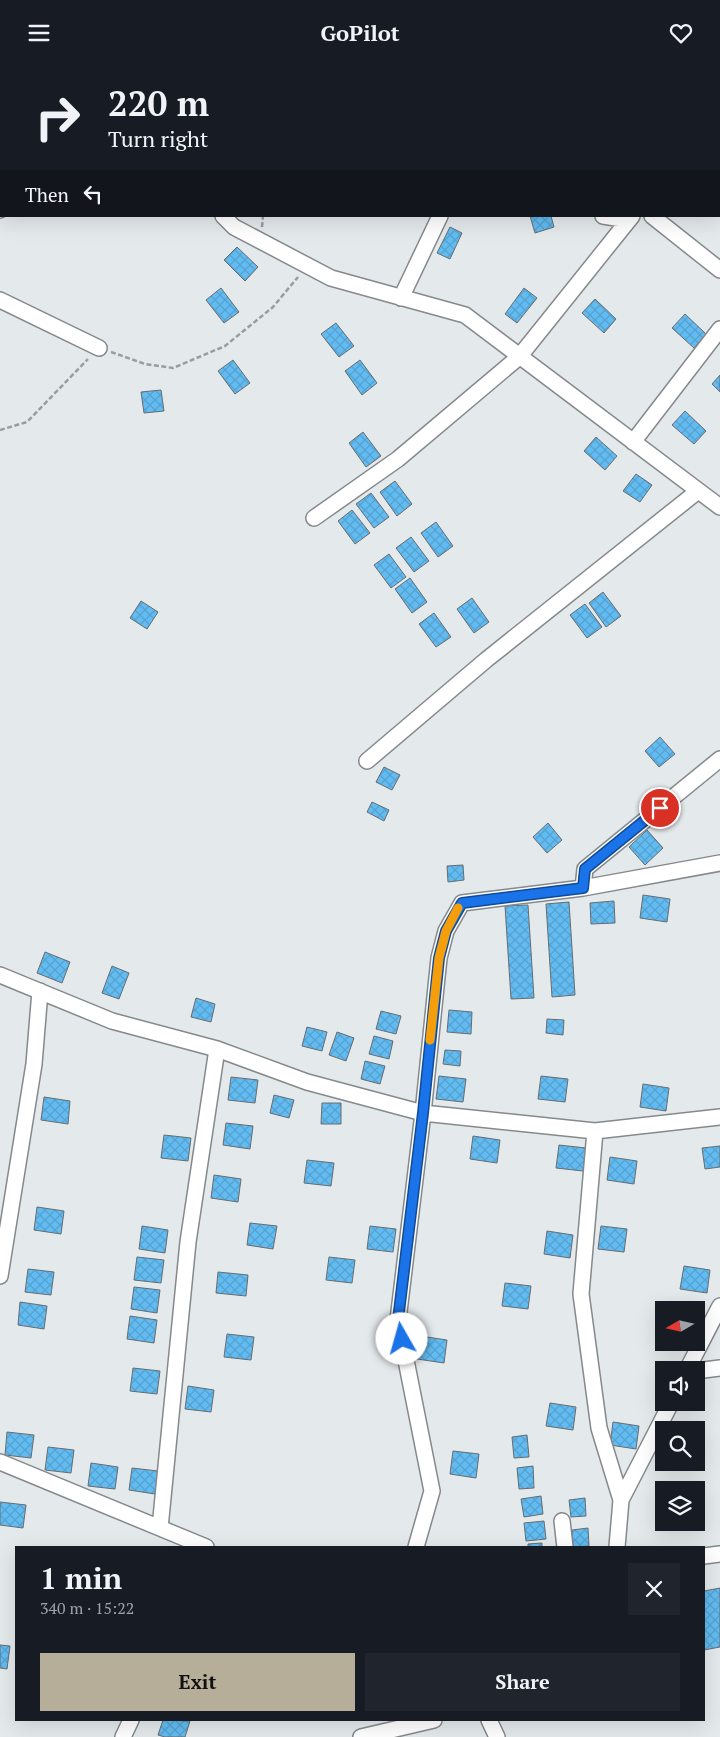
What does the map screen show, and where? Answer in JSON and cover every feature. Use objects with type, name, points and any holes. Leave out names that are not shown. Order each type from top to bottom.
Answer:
[{"type":"street","points":[[225,217],[237,222],[307,266],[331,278],[465,315],[720,507]]},
{"type":"street","points":[[401,298],[440,217]]},
{"type":"street","points":[[616,217],[630,218]]},
{"type":"street","points":[[653,217],[720,270]]},
{"type":"street","points":[[314,518],[398,459],[519,357],[630,218]]},
{"type":"street","points":[[0,300],[99,348]]},
{"type":"street","points":[[633,442],[720,329]]},
{"type":"street","points":[[367,761],[486,660],[698,491]]},
{"type":"street","points":[[583,888],[585,869],[720,759]]},
{"type":"street","points":[[416,1546],[432,1491],[398,1320],[423,1113],[439,958],[446,931],[462,903],[583,888],[720,863]]},
{"type":"street","points":[[0,975],[112,1021],[217,1049],[307,1082],[423,1113],[595,1131],[720,1117]]},
{"type":"street","points":[[0,1276],[34,1063],[40,991]]},
{"type":"street","points":[[160,1529],[188,1242],[217,1049]]},
{"type":"street","points":[[595,1131],[580,1294],[599,1427],[620,1500],[617,1546]]},
{"type":"street","points":[[692,1361],[720,1306]]},
{"type":"street","points":[[705,1370],[720,1368]]},
{"type":"street","points":[[620,1500],[666,1411]]},
{"type":"street","points":[[0,1462],[202,1546]]},
{"type":"street","points":[[562,1521],[566,1546]]},
{"type":"street","points":[[705,1556],[720,1554]]},
{"type":"street","points":[[124,1737],[130,1721]]},
{"type":"street","points":[[361,1737],[430,1721]]},
{"type":"street","points":[[489,1721],[497,1737]]},
{"type":"path","points":[[0,430],[27,422],[99,348],[145,364],[173,368],[224,346],[273,307],[307,266]]},
{"type":"building","points":[[530,217],[551,217],[554,227],[535,233]]},
{"type":"building","points":[[450,227],[462,233],[450,259],[437,253]]},
{"type":"building","points":[[237,247],[258,267],[245,281],[224,260]]},
{"type":"building","points":[[221,288],[239,312],[224,323],[206,300]]},
{"type":"building","points":[[524,288],[537,298],[517,323],[505,314]]},
{"type":"building","points":[[595,299],[616,319],[604,333],[582,313]]},
{"type":"building","points":[[685,314],[706,334],[694,348],[672,328]]},
{"type":"building","points":[[336,323],[354,346],[339,357],[321,334]]},
{"type":"building","points":[[233,360],[250,383],[235,394],[218,371]]},
{"type":"building","points":[[360,360],[377,383],[362,395],[345,371]]},
{"type":"building","points":[[720,375],[720,392],[712,384]]},
{"type":"building","points":[[161,390],[164,411],[144,413],[141,392]]},
{"type":"building","points":[[685,411],[706,431],[694,444],[672,425]]},
{"type":"building","points":[[363,432],[381,456],[366,467],[349,443]]},
{"type":"building","points":[[596,437],[617,456],[605,470],[584,451]]},
{"type":"building","points":[[636,474],[652,485],[640,502],[623,491]]},
{"type":"building","points":[[395,481],[412,504],[397,516],[380,492]]},
{"type":"building","points":[[371,493],[389,517],[374,528],[356,504]]},
{"type":"building","points":[[352,510],[370,533],[355,544],[338,521]]},
{"type":"building","points":[[436,522],[453,546],[438,557],[421,533]]},
{"type":"building","points":[[411,537],[429,561],[414,572],[396,548]]},
{"type":"building","points":[[389,554],[406,577],[391,588],[374,565]]},
{"type":"building","points":[[410,578],[427,602],[412,613],[395,589]]},
{"type":"building","points":[[603,592],[621,616],[606,627],[589,603]]},
{"type":"building","points":[[472,598],[489,622],[474,633],[457,609]]},
{"type":"building","points":[[141,601],[158,612],[147,629],[130,618]]},
{"type":"building","points":[[585,604],[602,627],[587,638],[570,615]]},
{"type":"building","points":[[434,613],[451,637],[436,647],[419,624]]},
{"type":"building","points":[[660,737],[675,754],[659,767],[645,751]]},
{"type":"building","points":[[384,767],[400,775],[392,790],[376,782]]},
{"type":"building","points":[[372,802],[389,810],[384,821],[367,812]]},
{"type":"building","points":[[548,823],[562,840],[547,853],[533,837]]},
{"type":"building","points":[[647,830],[663,848],[645,865],[629,847]]},
{"type":"building","points":[[463,865],[464,880],[448,882],[447,866]]},
{"type":"building","points":[[643,895],[670,899],[667,922],[640,918]]},
{"type":"building","points":[[614,901],[615,923],[591,924],[590,903]]},
{"type":"building","points":[[569,902],[575,995],[552,997],[546,904]]},
{"type":"building","points":[[528,905],[534,998],[511,999],[505,906]]},
{"type":"building","points":[[45,952],[70,962],[62,983],[37,973]]},
{"type":"building","points":[[112,966],[129,973],[119,999],[102,993]]},
{"type":"building","points":[[196,998],[215,1004],[211,1022],[191,1017]]},
{"type":"building","points":[[449,1010],[472,1012],[471,1034],[447,1032]]},
{"type":"building","points":[[381,1011],[401,1016],[396,1034],[376,1029]]},
{"type":"building","points":[[547,1019],[564,1020],[563,1035],[546,1033]]},
{"type":"building","points":[[307,1027],[327,1032],[322,1051],[302,1046]]},
{"type":"building","points":[[337,1032],[354,1038],[346,1061],[329,1055]]},
{"type":"building","points":[[374,1036],[393,1041],[389,1059],[369,1054]]},
{"type":"building","points":[[445,1050],[461,1051],[460,1066],[443,1064]]},
{"type":"building","points":[[365,1061],[385,1066],[380,1084],[361,1079]]},
{"type":"building","points":[[439,1076],[466,1079],[463,1102],[436,1099]]},
{"type":"building","points":[[541,1076],[568,1079],[565,1102],[538,1099]]},
{"type":"building","points":[[231,1077],[258,1080],[255,1103],[228,1100]]},
{"type":"building","points":[[643,1084],[669,1088],[666,1111],[640,1107]]},
{"type":"building","points":[[274,1095],[294,1100],[289,1118],[270,1113]]},
{"type":"building","points":[[44,1097],[70,1101],[68,1124],[41,1120]]},
{"type":"building","points":[[322,1103],[341,1103],[341,1124],[321,1124]]},
{"type":"building","points":[[226,1123],[253,1126],[250,1149],[223,1145]]},
{"type":"building","points":[[164,1135],[191,1138],[188,1161],[161,1158]]},
{"type":"building","points":[[473,1136],[500,1140],[497,1163],[470,1159]]},
{"type":"building","points":[[559,1145],[586,1148],[583,1171],[556,1168]]},
{"type":"building","points":[[720,1146],[720,1167],[705,1169],[702,1148]]},
{"type":"building","points":[[610,1157],[637,1161],[634,1184],[607,1180]]},
{"type":"building","points":[[307,1160],[334,1163],[331,1186],[304,1183]]},
{"type":"building","points":[[214,1175],[241,1179],[238,1202],[211,1198]]},
{"type":"building","points":[[37,1207],[64,1211],[61,1234],[34,1230]]},
{"type":"building","points":[[250,1223],[277,1226],[273,1249],[247,1245]]},
{"type":"building","points":[[142,1226],[168,1230],[165,1253],[139,1249]]},
{"type":"building","points":[[370,1226],[396,1229],[393,1252],[367,1249]]},
{"type":"building","points":[[601,1226],[627,1229],[624,1252],[598,1249]]},
{"type":"building","points":[[547,1231],[573,1235],[570,1258],[544,1254]]},
{"type":"building","points":[[137,1257],[164,1260],[161,1283],[134,1280]]},
{"type":"building","points":[[329,1257],[355,1260],[352,1283],[326,1280]]},
{"type":"building","points":[[684,1266],[710,1270],[707,1293],[680,1289]]},
{"type":"building","points":[[28,1269],[54,1272],[51,1295],[25,1292]]},
{"type":"building","points":[[218,1272],[248,1275],[246,1296],[216,1293]]},
{"type":"building","points":[[505,1283],[531,1286],[528,1309],[502,1306]]},
{"type":"building","points":[[134,1287],[160,1290],[157,1313],[131,1309]]},
{"type":"building","points":[[20,1302],[47,1306],[44,1329],[18,1325]]},
{"type":"building","points":[[130,1316],[157,1320],[154,1343],[127,1339]]},
{"type":"building","points":[[227,1334],[254,1337],[251,1360],[224,1357]]},
{"type":"building","points":[[420,1336],[447,1340],[444,1363],[417,1359]]},
{"type":"building","points":[[133,1368],[160,1371],[157,1394],[130,1391]]},
{"type":"building","points":[[188,1386],[214,1390],[211,1412],[185,1409]]},
{"type":"building","points":[[550,1403],[576,1407],[573,1430],[546,1426]]},
{"type":"building","points":[[613,1422],[639,1426],[636,1449],[610,1445]]},
{"type":"building","points":[[7,1432],[34,1435],[31,1458],[5,1455]]},
{"type":"building","points":[[527,1435],[529,1457],[514,1458],[512,1437]]},
{"type":"building","points":[[48,1447],[74,1450],[71,1473],[45,1470]]},
{"type":"building","points":[[453,1451],[479,1454],[476,1478],[450,1474]]},
{"type":"building","points":[[91,1463],[118,1467],[115,1489],[88,1486]]},
{"type":"building","points":[[533,1466],[534,1488],[519,1489],[517,1468]]},
{"type":"building","points":[[132,1468],[158,1471],[155,1494],[129,1490]]},
{"type":"building","points":[[541,1496],[543,1514],[524,1517],[521,1499]]},
{"type":"building","points":[[585,1498],[586,1516],[571,1517],[569,1500]]},
{"type":"building","points":[[0,1502],[26,1505],[23,1528],[0,1525]]},
{"type":"building","points":[[544,1521],[546,1539],[526,1541],[524,1523]]},
{"type":"building","points":[[588,1528],[589,1546],[573,1546],[572,1530]]},
{"type":"building","points":[[542,1543],[542,1546],[528,1546],[528,1544]]},
{"type":"building","points":[[720,1588],[720,1647],[705,1650],[705,1591]]},
{"type":"building","points":[[0,1645],[10,1646],[7,1669],[0,1668]]},
{"type":"building","points":[[163,1721],[190,1721],[185,1737],[158,1735]]},
{"type":"slow traffic","points":[[430,1040],[439,958],[446,931],[458,908]]},
{"type":"route","points":[[402,1339],[398,1320],[423,1113],[439,958],[446,931],[462,903],[583,888],[585,869],[660,808]]}]
